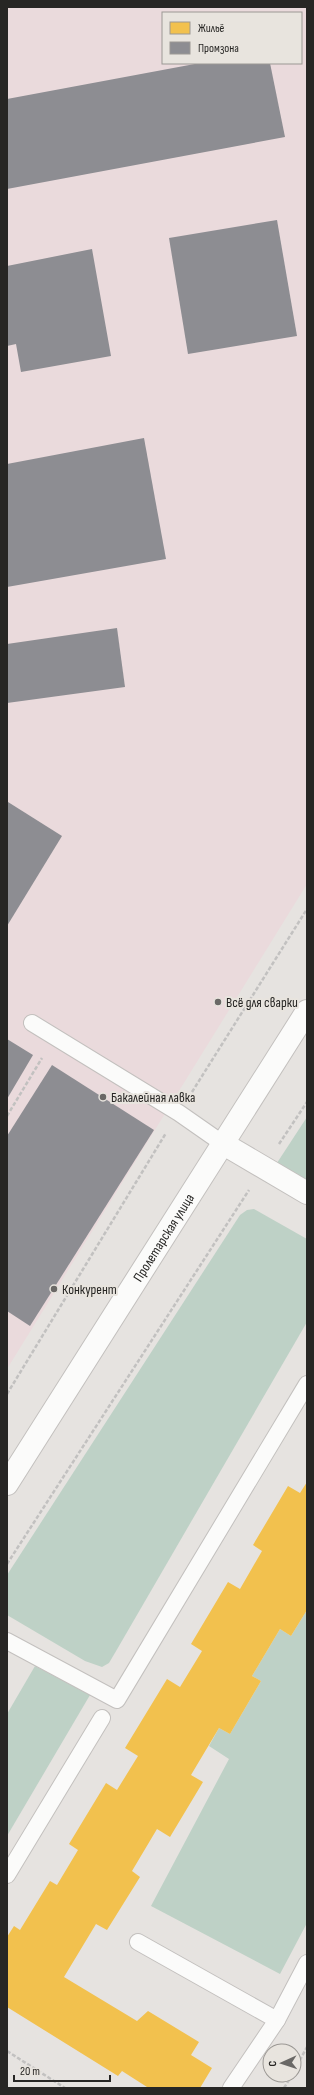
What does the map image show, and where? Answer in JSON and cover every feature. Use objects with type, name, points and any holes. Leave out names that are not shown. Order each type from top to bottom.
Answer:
[{"type":"main road","name":"Пролетарская улица","points":[[7,1484],[307,1011]]},
{"type":"main road","points":[[222,1143],[307,1193]]},
{"type":"lane","points":[[32,1023],[179,1113],[222,1143]]},
{"type":"lane","points":[[7,1641],[117,1700],[307,1384]]},
{"type":"lane","points":[[7,1875],[102,1718]]},
{"type":"lane","points":[[138,1942],[277,2020]]},
{"type":"lane","points":[[231,2088],[277,2020],[307,1963]]},
{"type":"path","points":[[7,1394],[179,1113],[307,909]]},
{"type":"path","points":[[7,1116],[55,1038]]},
{"type":"path","points":[[7,1564],[307,1102]]},
{"type":"path","points":[[302,2056],[307,2047]]},
{"type":"path","points":[[7,2051],[65,2088]]},
{"type":"shaded area","points":[[7,7],[307,7],[307,884],[7,1369]]},
{"type":"green space","points":[[307,1117],[307,1183],[275,1166]]},
{"type":"green space","points":[[254,1209],[307,1239],[307,1322],[109,1663],[102,1667],[85,1661],[7,1615],[7,1575],[240,1215],[247,1210]]},
{"type":"green space","points":[[307,1610],[307,1923],[280,1974],[151,1906],[229,1759],[209,1746],[219,1728],[230,1734],[261,1681],[252,1676],[280,1629],[291,1636]]},
{"type":"green space","points":[[35,1666],[90,1695],[7,1836],[7,1714]]},
{"type":"building: Жильё","points":[[307,1482],[307,1610],[291,1636],[280,1629],[252,1676],[261,1681],[230,1734],[219,1728],[191,1775],[203,1782],[170,1837],[157,1829],[132,1871],[140,1877],[107,1930],[96,1924],[64,1977],[137,2021],[148,2011],[199,2042],[191,2055],[212,2068],[200,2088],[146,2088],[147,2087],[122,2071],[118,2076],[7,2007],[7,1937],[14,1926],[20,1930],[50,1881],[57,1885],[78,1850],[69,1844],[106,1783],[117,1790],[138,1756],[125,1748],[167,1679],[180,1687],[202,1651],[191,1644],[228,1582],[240,1589],[262,1551],[253,1545],[288,1486],[300,1493]]},
{"type":"building: Промзона","points":[[195,64],[270,64],[285,137],[7,189],[7,99]]},
{"type":"building: Промзона","points":[[277,220],[297,336],[188,354],[169,238]]},
{"type":"building: Промзона","points":[[92,249],[111,356],[21,372],[16,344],[7,346],[7,266]]},
{"type":"building: Промзона","points":[[144,438],[166,559],[7,587],[7,464]]},
{"type":"building: Промзона","points":[[117,628],[125,687],[7,703],[7,644]]},
{"type":"building: Промзона","points":[[8,802],[62,836],[7,926],[7,803]]},
{"type":"building: Промзона","points":[[7,1039],[33,1055],[7,1099]]},
{"type":"building: Промзона","points":[[52,1065],[154,1130],[30,1326],[7,1311],[7,1136]]},
{"type":"place","name":"Всё для сварки","points":[[218,1002]]},
{"type":"place","name":"Бакалейная лавка","points":[[103,1097]]},
{"type":"place","name":"Конкурент","points":[[54,1289]]}]
